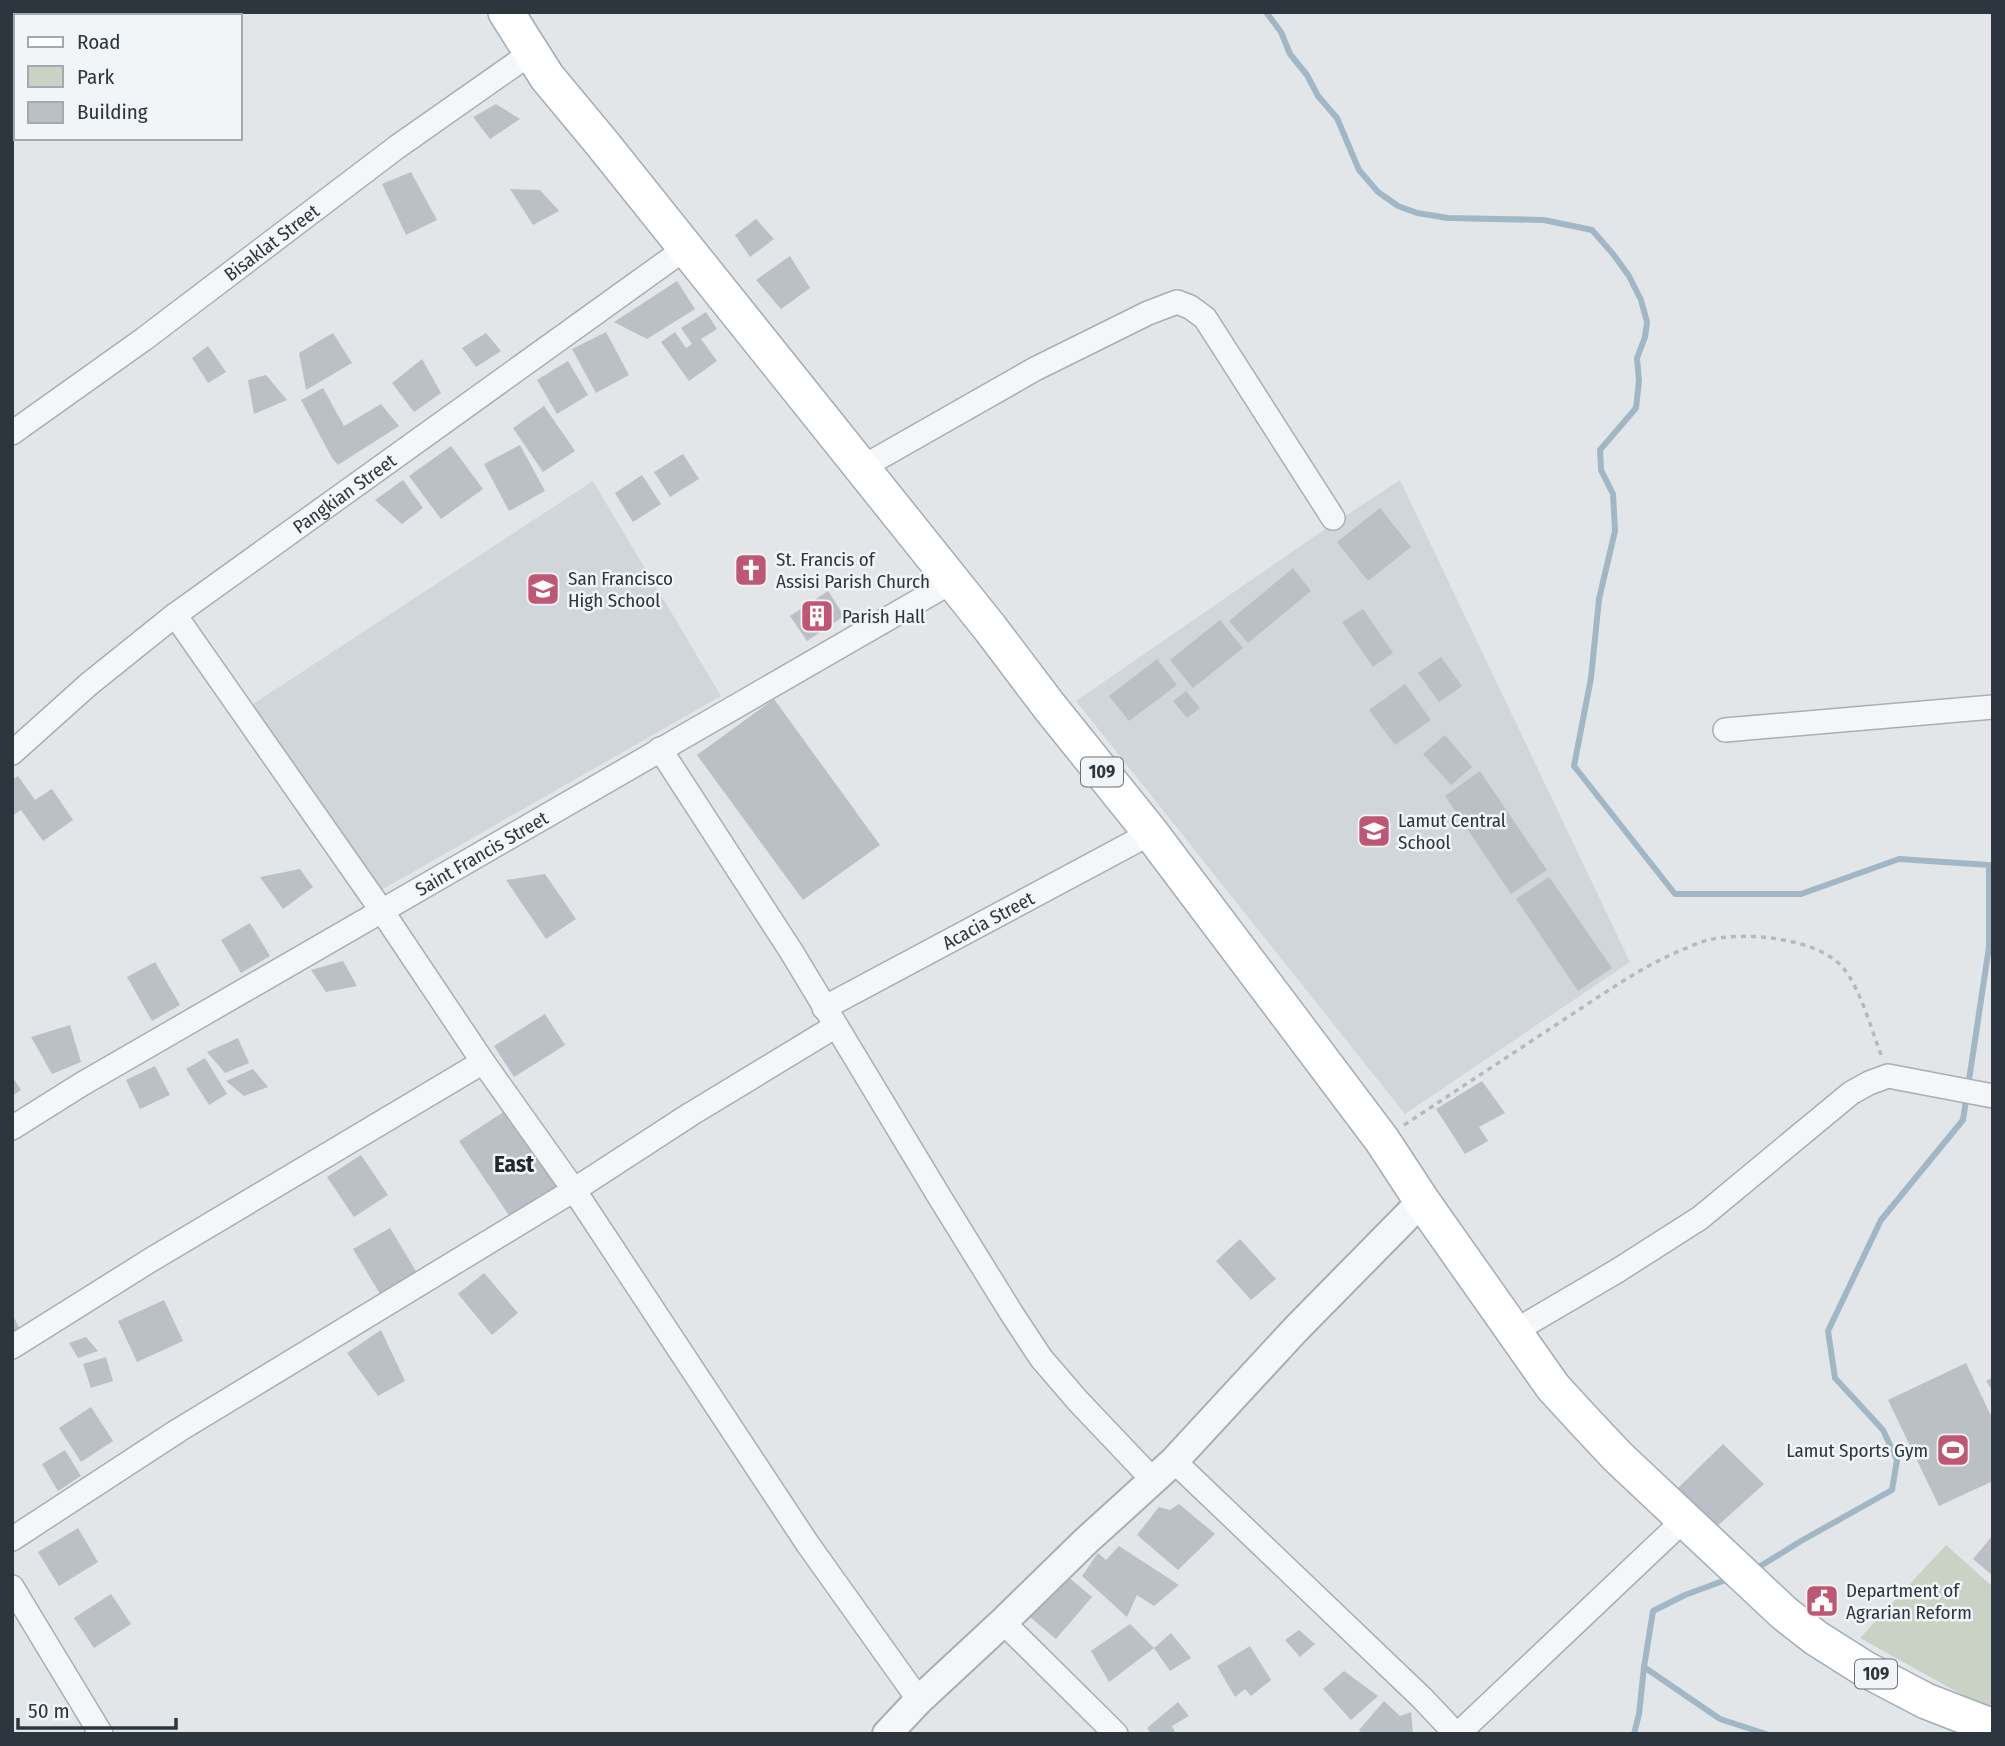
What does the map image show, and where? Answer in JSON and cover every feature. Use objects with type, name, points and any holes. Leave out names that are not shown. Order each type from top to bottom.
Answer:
[{"type":"main road","name":"109","points":[[506,12],[553,85],[953,581],[1048,706],[1151,834],[1381,1140],[1531,1356],[1562,1396],[1618,1457],[1784,1613],[1825,1645],[1926,1701],[1993,1727]]},
{"type":"street","name":"Bisaklat Street","points":[[12,433],[144,339],[407,140],[531,53]]},
{"type":"street","name":"Pangkian Street","points":[[14,746],[175,615],[685,248]]},
{"type":"street","points":[[861,468],[1035,369],[1148,313],[1177,302],[1190,307],[1205,318],[1333,518]]},
{"type":"street","name":"Saint Francis Street","points":[[12,1128],[82,1084],[953,581]]},
{"type":"street","points":[[175,615],[574,1191],[807,1543],[919,1700]]},
{"type":"street","points":[[1725,730],[1993,707]]},
{"type":"street","points":[[660,750],[791,951],[1041,1358],[1078,1401],[1164,1471],[1422,1698],[1457,1734],[1691,1525]]},
{"type":"street","name":"Acacia Street","points":[[12,1539],[179,1430],[574,1191],[830,1017],[1151,834]]},
{"type":"street","points":[[12,1348],[149,1261],[483,1062]]},
{"type":"street","points":[[1515,1331],[1700,1218],[1851,1093],[1869,1083],[1888,1076],[1993,1096]]},
{"type":"street","points":[[887,1734],[919,1700],[1086,1541],[1164,1471],[1296,1329],[1422,1201]]},
{"type":"street","points":[[12,1587],[101,1734]]},
{"type":"street","points":[[1003,1622],[1116,1734]]},
{"type":"path","points":[[1381,1140],[1629,977],[1669,955],[1708,940],[1740,936],[1792,942],[1833,958],[1845,970],[1856,991],[1888,1076]]},
{"type":"shaded area","name":"Lamut Central School","points":[[1400,480],[1630,962],[1405,1114],[1076,701]]},
{"type":"shaded area","name":"San Francisco High School","points":[[593,481],[721,696],[378,892],[247,708]]},
{"type":"green space","points":[[1946,1545],[1993,1587],[1993,1712],[1860,1638]]},
{"type":"building","points":[[496,104],[520,119],[490,139],[473,117]]},
{"type":"building","points":[[411,172],[437,220],[406,235],[382,184]]},
{"type":"building","points":[[510,189],[540,190],[559,211],[533,225]]},
{"type":"building","points":[[756,219],[774,239],[750,257],[735,235]]},
{"type":"building","points":[[790,256],[810,288],[781,309],[756,280]]},
{"type":"building","points":[[677,281],[695,309],[647,339],[614,322]]},
{"type":"building","points":[[706,312],[717,329],[701,339],[717,361],[689,381],[661,342],[675,332],[686,348],[692,344],[681,328]]},
{"type":"building","points":[[606,332],[629,375],[596,393],[572,349]]},
{"type":"building","points":[[333,333],[352,363],[306,390],[299,353]]},
{"type":"building","points":[[486,333],[501,351],[476,367],[462,348]]},
{"type":"building","points":[[208,346],[226,372],[208,383],[192,358]]},
{"type":"building","points":[[422,359],[441,393],[414,412],[392,383]]},
{"type":"building","points":[[568,361],[588,395],[557,414],[537,380]]},
{"type":"building","points":[[266,375],[287,400],[254,414],[248,380]]},
{"type":"building","points":[[323,388],[344,426],[381,404],[399,426],[338,465],[301,400]]},
{"type":"building","points":[[544,406],[575,451],[543,472],[513,428]]},
{"type":"building","points":[[520,445],[545,491],[509,511],[484,464]]},
{"type":"building","points":[[451,446],[483,489],[441,519],[409,476]]},
{"type":"building","points":[[683,454],[699,479],[670,497],[654,472]]},
{"type":"building","points":[[642,475],[661,504],[633,522],[615,493]]},
{"type":"building","points":[[403,480],[423,508],[402,524],[375,500]]},
{"type":"building","points":[[1380,508],[1411,547],[1368,581],[1337,542]]},
{"type":"building","points":[[1293,568],[1311,591],[1248,643],[1229,621]]},
{"type":"building","name":"Parish Hall","points":[[828,591],[844,616],[807,641],[790,616]]},
{"type":"building","points":[[1363,609],[1393,653],[1373,667],[1342,622]]},
{"type":"building","points":[[1220,620],[1243,648],[1193,688],[1170,660]]},
{"type":"building","points":[[1441,657],[1462,686],[1439,702],[1418,673]]},
{"type":"building","points":[[1157,659],[1177,685],[1129,721],[1109,696]]},
{"type":"building","points":[[1405,684],[1431,720],[1395,745],[1369,710]]},
{"type":"building","points":[[1186,691],[1200,708],[1187,718],[1173,701]]},
{"type":"building","points":[[774,699],[880,845],[803,900],[697,755]]},
{"type":"building","points":[[1445,735],[1472,767],[1451,785],[1423,754]]},
{"type":"building","points":[[1480,771],[1547,870],[1511,894],[1445,796]]},
{"type":"building","points":[[18,776],[35,800],[52,789],[73,820],[43,841],[21,810],[12,816],[12,780]]},
{"type":"building","points":[[300,869],[313,887],[283,909],[260,877]]},
{"type":"building","points":[[545,874],[576,919],[546,939],[506,880]]},
{"type":"building","points":[[1549,877],[1612,968],[1578,991],[1516,899]]},
{"type":"building","points":[[250,923],[270,956],[241,973],[221,940]]},
{"type":"building","points":[[343,961],[357,986],[326,992],[311,970]]},
{"type":"building","points":[[155,962],[180,1005],[152,1021],[127,977]]},
{"type":"building","points":[[545,1014],[565,1045],[514,1077],[494,1046]]},
{"type":"building","points":[[70,1025],[81,1062],[52,1074],[31,1037]]},
{"type":"building","points":[[238,1038],[249,1063],[225,1073],[207,1052]]},
{"type":"building","points":[[205,1058],[227,1094],[209,1105],[186,1069]]},
{"type":"building","points":[[155,1066],[170,1095],[140,1109],[126,1080]]},
{"type":"building","points":[[253,1069],[268,1087],[244,1096],[226,1081]]},
{"type":"building","points":[[12,1076],[21,1090],[12,1096]]},
{"type":"building","points":[[1482,1081],[1505,1113],[1479,1127],[1488,1141],[1465,1154],[1436,1109]]},
{"type":"building","points":[[508,1109],[559,1185],[510,1217],[459,1141]]},
{"type":"building","points":[[361,1155],[388,1195],[354,1217],[327,1177]]},
{"type":"building","points":[[390,1228],[417,1273],[380,1294],[353,1249]]},
{"type":"building","points":[[1240,1239],[1276,1279],[1251,1300],[1216,1261]]},
{"type":"building","points":[[484,1273],[518,1313],[492,1335],[458,1294]]},
{"type":"building","points":[[164,1300],[183,1341],[137,1362],[118,1321]]},
{"type":"building","points":[[12,1314],[20,1329],[12,1333]]},
{"type":"building","points":[[381,1330],[405,1381],[378,1396],[347,1353]]},
{"type":"building","points":[[86,1337],[98,1351],[78,1358],[69,1343]]},
{"type":"building","points":[[106,1357],[113,1381],[91,1388],[83,1364]]},
{"type":"building","name":"Lamut Sports Gym","points":[[1966,1363],[1993,1420],[1993,1481],[1939,1506],[1888,1400]]},
{"type":"building","points":[[1993,1377],[1993,1392],[1986,1381]]},
{"type":"building","points":[[91,1407],[113,1441],[81,1462],[59,1428]]},
{"type":"building","points":[[1723,1444],[1764,1484],[1713,1530],[1677,1489]]},
{"type":"building","points":[[65,1450],[81,1476],[58,1491],[42,1464]]},
{"type":"building","points":[[1179,1504],[1215,1534],[1178,1570],[1137,1535],[1159,1507],[1170,1510]]},
{"type":"building","points":[[78,1528],[98,1562],[59,1586],[38,1552]]},
{"type":"building","points":[[1993,1535],[1993,1576],[1973,1559]]},
{"type":"building","points":[[1119,1546],[1179,1585],[1154,1606],[1137,1595],[1127,1617],[1082,1576],[1098,1553],[1106,1560]]},
{"type":"building","points":[[1066,1575],[1092,1597],[1056,1639],[1030,1617]]},
{"type":"building","points":[[111,1594],[131,1624],[94,1648],[74,1618]]},
{"type":"building","points":[[1130,1624],[1154,1648],[1109,1682],[1091,1651]]},
{"type":"building","points":[[1299,1630],[1315,1644],[1300,1657],[1285,1640]]},
{"type":"building","points":[[1171,1633],[1191,1658],[1170,1671],[1154,1648]]},
{"type":"building","points":[[1250,1646],[1271,1680],[1251,1696],[1245,1689],[1235,1697],[1217,1666]]},
{"type":"building","points":[[1344,1671],[1378,1696],[1351,1720],[1323,1689]]},
{"type":"building","points":[[1384,1701],[1400,1716],[1411,1712],[1413,1734],[1363,1734],[1359,1730]]},
{"type":"building","points":[[1178,1702],[1189,1716],[1172,1726],[1176,1734],[1151,1734],[1147,1728]]},
{"type":"waterway","points":[[1266,12],[1281,32],[1290,54],[1307,75],[1318,96],[1337,118],[1359,170],[1378,192],[1398,206],[1417,213],[1448,218],[1544,220],[1592,230],[1629,276],[1641,300],[1647,322],[1637,358],[1639,381],[1636,408],[1600,450],[1601,470],[1613,494],[1615,531],[1599,599],[1591,678],[1574,766],[1675,894],[1801,894],[1899,859],[1989,865],[1989,947],[1963,1120],[1881,1220],[1828,1331],[1835,1378],[1883,1430],[1897,1460],[1892,1490],[1754,1570]]},
{"type":"waterway","points":[[1731,1578],[1685,1595],[1653,1611],[1644,1667],[1720,1719],[1766,1734]]},
{"type":"waterway","points":[[1634,1734],[1644,1667]]},
{"type":"place","name":"St. Francis of Assisi Parish Church","points":[[751,570]]},
{"type":"place","name":"San Francisco High School","points":[[543,589]]},
{"type":"place","name":"Parish Hall","points":[[817,616]]},
{"type":"place","name":"Lamut Central School","points":[[1374,831]]},
{"type":"place","name":"Lamut Sports Gym","points":[[1953,1450]]},
{"type":"place","name":"Department of Agrarian Reform","points":[[1822,1601]]},
{"type":"district","name":"East","points":[[514,1164]]}]
